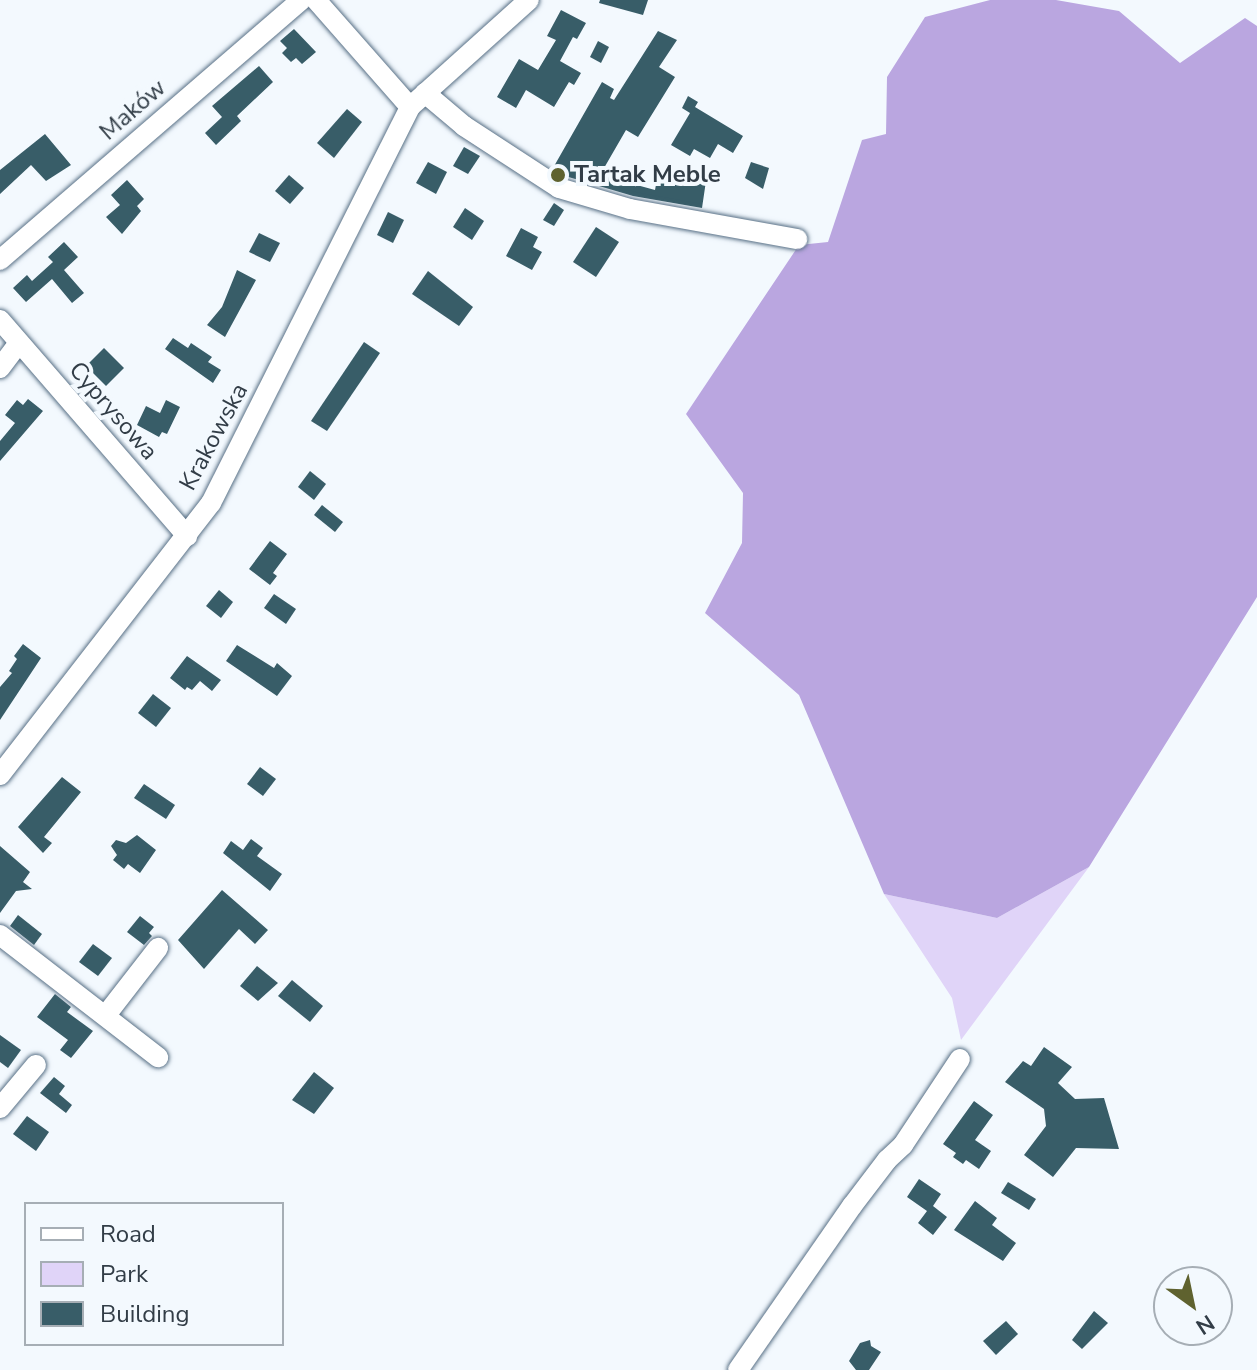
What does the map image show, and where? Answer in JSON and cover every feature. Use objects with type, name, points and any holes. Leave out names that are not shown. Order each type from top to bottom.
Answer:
[{"type":"street","name":"Maków","points":[[0,260],[301,0]]},
{"type":"street","points":[[316,0],[417,100],[464,126],[559,188],[630,209],[797,239]]},
{"type":"street","name":"Krakowska","points":[[0,775],[187,536],[229,470],[417,100],[529,0]]},
{"type":"street","name":"Cyprysowa","points":[[0,320],[187,536]]},
{"type":"street","points":[[0,368],[19,343]]},
{"type":"street","points":[[0,935],[158,1057]]},
{"type":"street","points":[[106,1015],[158,948]]},
{"type":"street","points":[[738,1370],[852,1206],[887,1160],[903,1145],[960,1059]]},
{"type":"street","points":[[0,1108],[36,1065]]},
{"type":"green space","points":[[1089,867],[961,1040],[952,998],[884,894],[997,918]]},
{"type":"shaded area","points":[[990,0],[1056,0],[1119,11],[1180,63],[1245,18],[1257,26],[1257,597],[1089,867],[997,918],[884,894],[799,695],[705,613],[742,543],[743,493],[686,414],[799,245],[828,242],[862,140],[886,134],[887,77],[925,17]]},
{"type":"building","points":[[600,0],[648,0],[643,15],[599,3]]},
{"type":"building","points":[[561,10],[586,23],[577,39],[573,37],[560,61],[581,73],[574,85],[569,82],[554,107],[526,90],[516,108],[497,97],[519,59],[538,70],[556,40],[547,36]]},
{"type":"building","points":[[294,29],[316,52],[302,64],[296,58],[291,62],[282,53],[287,48],[280,41]]},
{"type":"building","points":[[658,31],[677,40],[659,67],[675,77],[638,137],[626,130],[600,175],[655,190],[658,174],[706,181],[702,208],[633,196],[565,176],[553,168],[602,82],[614,89],[610,98],[614,100]]},
{"type":"building","points":[[598,41],[609,47],[601,63],[590,57]]},
{"type":"building","points":[[259,66],[273,82],[237,116],[241,121],[216,145],[205,133],[222,117],[212,106]]},
{"type":"building","points":[[688,96],[698,102],[695,107],[743,136],[733,153],[718,144],[710,158],[694,149],[690,156],[671,145],[690,113],[682,108]]},
{"type":"building","points":[[347,109],[362,122],[334,158],[317,143]]},
{"type":"building","points":[[45,134],[71,165],[46,181],[31,165],[0,194],[0,170]]},
{"type":"building","points":[[464,147],[480,156],[468,174],[453,166]]},
{"type":"building","points":[[428,162],[447,172],[436,194],[416,183]]},
{"type":"building","points":[[751,162],[769,168],[763,189],[745,178]]},
{"type":"building","points":[[289,175],[304,188],[290,204],[275,191]]},
{"type":"building","points":[[127,180],[144,199],[137,206],[141,211],[122,234],[106,217],[120,205],[111,195]]},
{"type":"building","points":[[554,203],[564,210],[554,226],[543,220]]},
{"type":"building","points":[[465,208],[484,221],[472,240],[453,227]]},
{"type":"building","points":[[388,212],[404,220],[393,243],[377,235]]},
{"type":"building","points":[[596,227],[619,242],[596,277],[573,262]]},
{"type":"building","points":[[521,228],[538,237],[533,247],[542,252],[532,270],[506,256]]},
{"type":"building","points":[[259,233],[280,243],[270,262],[249,252]]},
{"type":"building","points":[[64,242],[78,257],[64,270],[84,293],[72,303],[52,279],[26,302],[13,288],[27,275],[32,281],[53,262],[48,257]]},
{"type":"building","points":[[237,270],[256,280],[225,337],[207,325],[222,307]]},
{"type":"building","points":[[428,271],[473,307],[459,326],[412,294]]},
{"type":"building","points":[[173,338],[188,348],[191,343],[212,357],[208,362],[221,370],[213,383],[165,349]]},
{"type":"building","points":[[364,342],[380,353],[327,431],[311,421]]},
{"type":"building","points":[[104,348],[124,368],[106,386],[86,366]]},
{"type":"building","points":[[28,399],[43,411],[0,461],[0,441],[15,423],[5,415],[17,400],[23,405]]},
{"type":"building","points":[[166,400],[180,407],[167,434],[162,432],[159,437],[137,425],[146,406],[160,413]]},
{"type":"building","points":[[310,471],[326,484],[314,500],[298,487]]},
{"type":"building","points":[[322,505],[343,522],[335,532],[314,515]]},
{"type":"building","points":[[270,541],[287,554],[273,573],[277,576],[270,585],[249,569]]},
{"type":"building","points":[[219,590],[233,602],[221,618],[206,606]]},
{"type":"building","points":[[274,594],[296,609],[286,624],[264,608]]},
{"type":"building","points":[[23,644],[41,658],[0,720],[0,687],[12,673],[9,671],[17,659],[14,656]]},
{"type":"building","points":[[237,645],[274,668],[277,663],[292,676],[277,696],[226,661]]},
{"type":"building","points":[[187,656],[221,680],[212,691],[200,681],[192,690],[187,687],[185,690],[170,678]]},
{"type":"building","points":[[153,694],[171,708],[156,727],[138,713]]},
{"type":"building","points":[[260,767],[276,779],[263,796],[247,784]]},
{"type":"building","points":[[62,777],[81,792],[44,837],[52,843],[43,853],[18,827]]},
{"type":"building","points":[[144,784],[175,805],[166,819],[134,798]]},
{"type":"building","points":[[137,835],[156,850],[140,873],[128,864],[124,869],[113,860],[117,855],[111,846],[116,840],[126,843]]},
{"type":"building","points":[[251,839],[263,848],[257,856],[282,874],[270,891],[223,853],[231,841],[243,850]]},
{"type":"building","points":[[0,846],[30,872],[23,882],[32,889],[16,891],[0,913]]},
{"type":"building","points":[[222,890],[268,930],[255,944],[239,929],[204,969],[178,940]]},
{"type":"building","points":[[18,915],[42,934],[34,945],[10,926]]},
{"type":"building","points":[[140,916],[154,927],[149,933],[152,936],[144,945],[127,932]]},
{"type":"building","points":[[93,944],[112,958],[98,976],[79,962]]},
{"type":"building","points":[[257,966],[278,983],[258,1001],[240,986]]},
{"type":"building","points":[[292,980],[323,1006],[310,1022],[278,996]]},
{"type":"building","points":[[55,994],[71,1007],[67,1012],[93,1031],[71,1058],[60,1050],[68,1040],[37,1017]]},
{"type":"building","points":[[0,1035],[21,1050],[8,1068],[0,1062]]},
{"type":"building","points":[[1044,1047],[1072,1067],[1058,1083],[1075,1099],[1104,1098],[1119,1149],[1076,1148],[1053,1177],[1024,1155],[1046,1126],[1044,1109],[1005,1082],[1023,1061],[1031,1066]]},
{"type":"building","points":[[314,1072],[334,1088],[314,1114],[292,1100]]},
{"type":"building","points":[[54,1077],[65,1086],[59,1094],[72,1105],[66,1113],[40,1093]]},
{"type":"building","points":[[974,1101],[993,1115],[975,1140],[991,1151],[979,1169],[966,1160],[963,1164],[953,1157],[956,1153],[943,1144]]},
{"type":"building","points":[[27,1116],[49,1132],[36,1151],[13,1134]]},
{"type":"building","points":[[919,1179],[941,1194],[933,1206],[947,1217],[933,1235],[918,1223],[927,1211],[907,1197]]},
{"type":"building","points":[[1008,1182],[1036,1199],[1029,1210],[1001,1193]]},
{"type":"building","points":[[975,1201],[997,1218],[992,1225],[1016,1243],[1003,1261],[954,1230]]},
{"type":"building","points":[[1094,1311],[1108,1323],[1082,1349],[1072,1340]]},
{"type":"building","points":[[1006,1321],[1018,1334],[996,1355],[983,1341]]},
{"type":"building","points":[[870,1340],[871,1346],[881,1352],[869,1370],[856,1370],[849,1361],[860,1343]]},
{"type":"place","name":"Tartak Meble","points":[[558,175]]}]
